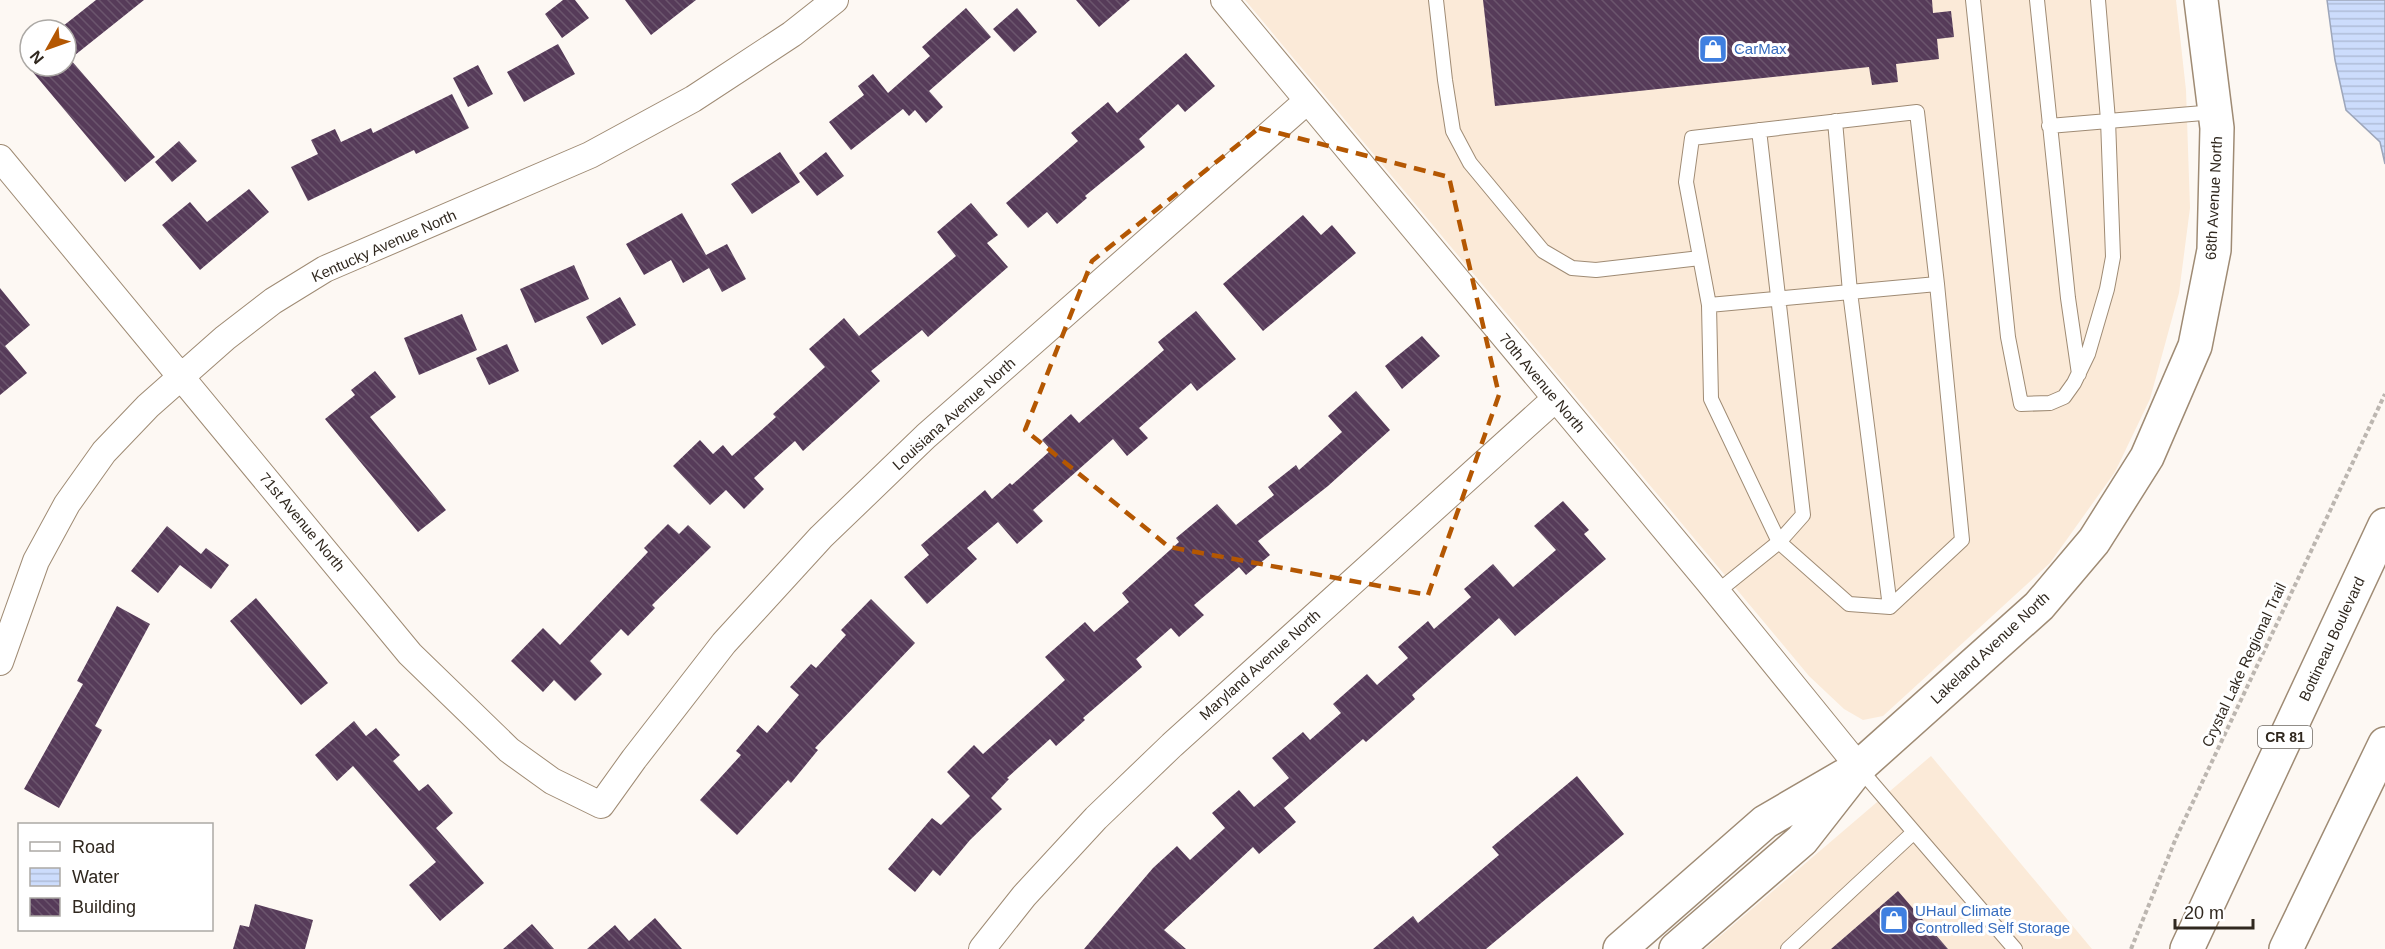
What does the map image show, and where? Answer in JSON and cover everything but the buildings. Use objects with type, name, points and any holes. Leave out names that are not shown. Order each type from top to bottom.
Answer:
[{"type":"main road","name":"68th Avenue North","points":[[2147,457],[2194,346],[2214,250],[2217,128],[2201,0]]},
{"type":"main road","name":"Lakeland Avenue North","points":[[1676,949],[1802,840],[1859,768],[2039,606],[2094,540],[2147,457]]},
{"type":"main road","name":"Bottineau Boulevard","points":[[2187,949],[2385,525]]},
{"type":"main road","points":[[2286,949],[2385,744]]},
{"type":"main road","name":"Lakeland Avenue North","points":[[1620,949],[1765,822],[1859,768]]},
{"type":"street","name":"Kentucky Avenue North","points":[[0,662],[7,624],[36,561],[67,504],[104,452],[148,405],[225,338],[273,301],[325,269],[590,155],[693,99],[792,34],[835,0]]},
{"type":"street","name":"70th Avenue North","points":[[1224,0],[1717,592],[1859,768]]},
{"type":"street","name":"Louisiana Avenue North","points":[[634,759],[724,644],[821,537],[926,436],[1307,101]]},
{"type":"street","name":"71st Avenue North","points":[[0,158],[410,654],[508,750],[552,781],[601,805],[634,759]]},
{"type":"street","name":"Maryland Avenue North","points":[[982,949],[1024,896],[1112,802],[1555,399]]},
{"type":"lane","points":[[1436,0],[1444,80],[1453,131],[1470,164],[1543,251],[1572,268],[1596,270],[1700,258]]},
{"type":"lane","points":[[1973,0],[2008,337],[2021,404],[2050,403],[2064,397],[2079,374],[2107,289],[2113,257],[2108,120],[2098,0]]},
{"type":"lane","points":[[2037,0],[2068,298],[2079,374]]},
{"type":"lane","points":[[1917,112],[1937,284],[1962,540],[1890,607],[1849,604],[1779,542],[1712,399],[1709,305],[1686,182],[1692,138],[1759,130],[1917,112]]},
{"type":"lane","points":[[2049,126],[2215,112]]},
{"type":"lane","points":[[1835,122],[1850,292],[1890,607]]},
{"type":"lane","points":[[1717,592],[1779,542],[1803,514],[1759,130]]},
{"type":"lane","points":[[1709,305],[1937,284]]},
{"type":"lane","points":[[1859,768],[2015,949]]},
{"type":"lane","points":[[1788,949],[1914,832]]},
{"type":"path","name":"Crystal Lake Regional Trail","points":[[2131,949],[2176,838],[2385,394]]},
{"type":"highlighted area","points":[[1259,128],[1449,177],[1499,395],[1428,595],[1169,547],[1025,430],[1092,261]]},
{"type":"shaded area","points":[[1245,0],[2176,0],[2186,90],[2190,208],[2179,293],[2150,399],[2115,472],[2050,563],[1883,716],[1863,720],[1844,709],[1809,676]]},
{"type":"shaded area","points":[[1931,756],[2092,949],[1705,949]]},
{"type":"water","points":[[2327,0],[2385,0],[2385,164],[2380,142],[2346,110],[2335,60]]},
{"type":"place","name":"CarMax","points":[[1713,49]]},
{"type":"place","name":"UHaul Climate Controlled Self Storage","points":[[1894,920]]}]
